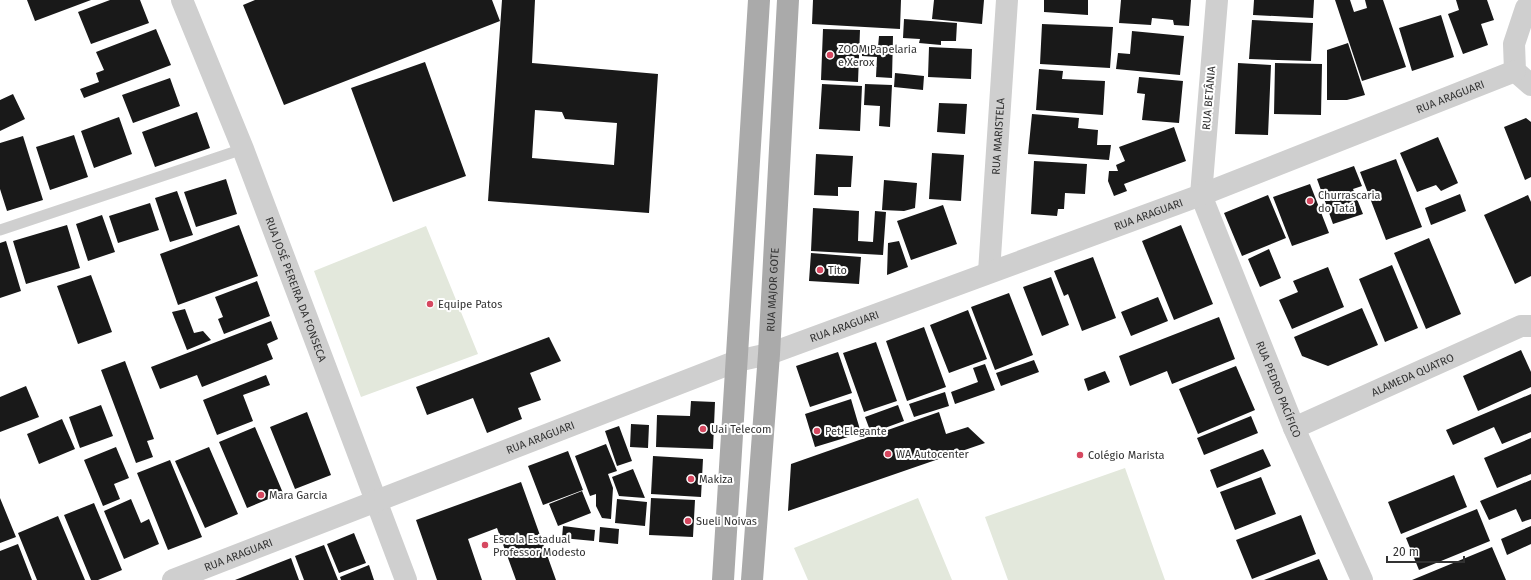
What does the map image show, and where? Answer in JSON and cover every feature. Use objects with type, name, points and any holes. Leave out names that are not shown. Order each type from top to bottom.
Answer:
[{"type":"main road","points":[[723,580],[759,0]]},
{"type":"main road","name":"RUA MAJOR GOTE","points":[[752,580],[769,354],[788,0]]},
{"type":"street","name":"RUA JOSÉ PEREIRA DA FONSECA","points":[[182,0],[243,149],[406,580]]},
{"type":"street","name":"RUA MARISTELA","points":[[989,272],[1007,0]]},
{"type":"street","name":"RUA BETÂNIA","points":[[1202,195],[1217,0]]},
{"type":"street","points":[[1531,3],[1526,8],[1514,44],[1515,71],[1531,85]]},
{"type":"street","name":"RUA ARAGUARI","points":[[172,580],[736,361],[769,354],[1202,195],[1515,71]]},
{"type":"street","name":"RUA PEDRO PACÍFICO","points":[[1202,195],[1294,428],[1362,580]]},
{"type":"street","name":"ALAMEDA QUATRO","points":[[1294,428],[1522,326],[1531,326]]},
{"type":"lane","points":[[0,230],[243,149]]},
{"type":"shaded area","points":[[426,226],[478,354],[361,397],[314,271]]},
{"type":"shaded area","points":[[1125,468],[1165,580],[1008,580],[985,517]]},
{"type":"shaded area","points":[[918,498],[952,580],[808,580],[794,548]]},
{"type":"building","points":[[27,0],[91,0],[35,21]]},
{"type":"building","points":[[110,0],[140,0],[149,23],[91,44],[78,12]]},
{"type":"building","points":[[255,0],[492,0],[500,21],[284,105],[243,5]]},
{"type":"building","points":[[502,0],[535,0],[532,63],[658,74],[649,213],[488,201]],"holes":[[[535,110],[562,112],[565,119],[617,123],[614,165],[532,158]]]},
{"type":"building","points":[[813,0],[901,0],[900,29],[812,24]]},
{"type":"building","points":[[934,0],[984,0],[982,24],[932,19]]},
{"type":"building","points":[[1044,0],[1088,0],[1088,15],[1044,12]]},
{"type":"building","points":[[1121,0],[1191,0],[1189,26],[1174,25],[1173,20],[1152,18],[1151,25],[1119,23]]},
{"type":"building","points":[[1254,0],[1314,0],[1313,18],[1253,15]]},
{"type":"building","points":[[1335,0],[1350,0],[1354,12],[1367,8],[1365,0],[1383,0],[1406,67],[1362,81]]},
{"type":"building","points":[[1456,0],[1487,0],[1494,20],[1481,24],[1488,45],[1463,54],[1448,14],[1459,10]]},
{"type":"building","points":[[1441,15],[1454,57],[1412,71],[1399,28]]},
{"type":"building","points":[[904,19],[957,23],[956,41],[941,41],[941,45],[919,43],[920,39],[903,38]]},
{"type":"building","points":[[1252,20],[1313,23],[1311,61],[1249,59]]},
{"type":"building","points":[[1042,24],[1113,27],[1110,68],[1040,64]]},
{"type":"building","points":[[156,29],[171,65],[84,98],[80,89],[99,82],[96,73],[104,70],[96,52]]},
{"type":"building","points":[[823,29],[860,30],[858,82],[821,80]]},
{"type":"building","points":[[1132,31],[1184,36],[1180,75],[1116,69],[1118,53],[1130,54]]},
{"type":"building","points":[[879,36],[893,36],[892,78],[876,77],[877,57],[862,56],[862,46],[878,47]]},
{"type":"building","points":[[1348,43],[1365,95],[1347,100],[1327,100],[1327,50]]},
{"type":"building","points":[[929,47],[972,49],[971,79],[928,77]]},
{"type":"building","points":[[425,62],[466,176],[393,202],[351,88]]},
{"type":"building","points":[[1238,63],[1271,65],[1268,135],[1235,134]]},
{"type":"building","points":[[1275,63],[1322,64],[1321,115],[1274,114]]},
{"type":"building","points":[[1039,69],[1063,71],[1062,79],[1105,81],[1103,115],[1036,110]]},
{"type":"building","points":[[895,73],[924,76],[923,90],[894,87]]},
{"type":"building","points":[[1139,77],[1183,81],[1179,123],[1142,120],[1145,94],[1137,93]]},
{"type":"building","points":[[170,78],[180,106],[133,123],[122,95]]},
{"type":"building","points":[[822,84],[862,86],[860,131],[819,129]]},
{"type":"building","points":[[865,84],[892,85],[890,127],[879,126],[880,106],[864,105]]},
{"type":"building","points":[[13,94],[25,119],[0,131],[0,100]]},
{"type":"building","points":[[939,103],[967,104],[965,134],[937,132]]},
{"type":"building","points":[[197,112],[210,148],[155,167],[142,132]]},
{"type":"building","points":[[1032,114],[1079,118],[1078,128],[1098,130],[1097,145],[1111,145],[1109,160],[1028,154]]},
{"type":"building","points":[[119,117],[132,154],[94,168],[81,131]]},
{"type":"building","points":[[1526,118],[1531,122],[1531,177],[1525,180],[1504,127]]},
{"type":"building","points":[[1174,127],[1186,161],[1124,184],[1127,191],[1114,196],[1108,181],[1109,171],[1118,171],[1116,165],[1125,161],[1119,147]]},
{"type":"building","points":[[74,135],[88,177],[50,190],[36,147]]},
{"type":"building","points":[[23,136],[43,200],[7,211],[0,189],[0,143]]},
{"type":"building","points":[[1438,137],[1458,183],[1441,191],[1436,185],[1417,192],[1400,153]]},
{"type":"building","points":[[932,153],[964,155],[961,201],[929,199]]},
{"type":"building","points":[[816,154],[853,156],[851,187],[838,187],[838,196],[814,195]]},
{"type":"building","points":[[1396,159],[1422,227],[1386,240],[1360,172]]},
{"type":"building","points":[[1034,161],[1087,164],[1085,194],[1065,193],[1064,209],[1058,209],[1057,216],[1031,214]]},
{"type":"building","points":[[1354,166],[1362,186],[1353,189],[1363,214],[1333,224],[1317,179]]},
{"type":"building","points":[[226,179],[237,214],[196,227],[184,192]]},
{"type":"building","points":[[884,180],[917,183],[915,208],[904,211],[882,210]]},
{"type":"building","points":[[1310,184],[1329,233],[1292,246],[1273,197]]},
{"type":"building","points":[[177,191],[193,235],[170,242],[155,198]]},
{"type":"building","points":[[1460,194],[1466,211],[1431,225],[1425,208]]},
{"type":"building","points":[[1268,195],[1286,238],[1242,256],[1224,213]]},
{"type":"building","points":[[1528,195],[1531,202],[1531,276],[1515,284],[1484,215]]},
{"type":"building","points":[[150,203],[159,230],[118,243],[109,216]]},
{"type":"building","points":[[943,205],[957,244],[911,260],[897,221]]},
{"type":"building","points":[[813,208],[859,211],[858,241],[873,242],[875,211],[886,212],[883,255],[811,251]]},
{"type":"building","points":[[102,215],[115,252],[88,261],[76,224]]},
{"type":"building","points":[[67,225],[80,268],[26,284],[13,241]]},
{"type":"building","points":[[239,225],[258,276],[178,305],[160,254]]},
{"type":"building","points":[[1181,225],[1213,304],[1174,320],[1142,241]]},
{"type":"building","points":[[1429,238],[1461,314],[1426,329],[1394,253]]},
{"type":"building","points":[[6,241],[21,291],[0,298],[0,243]]},
{"type":"building","points":[[899,241],[908,267],[887,275],[888,243]]},
{"type":"building","points":[[1269,249],[1281,278],[1260,287],[1248,259]]},
{"type":"building","points":[[811,253],[861,257],[859,284],[809,281]]},
{"type":"building","points":[[1093,257],[1116,318],[1082,331],[1068,294],[1064,296],[1054,271]]},
{"type":"building","points":[[1392,265],[1418,328],[1385,342],[1359,279]]},
{"type":"building","points":[[1328,267],[1344,307],[1292,329],[1279,300],[1298,292],[1293,281]]},
{"type":"building","points":[[91,275],[112,332],[78,344],[57,286]]},
{"type":"building","points":[[1051,277],[1069,325],[1042,336],[1023,287]]},
{"type":"building","points":[[257,281],[270,316],[224,334],[218,319],[223,317],[215,297]]},
{"type":"building","points":[[1009,293],[1033,355],[995,370],[971,307]]},
{"type":"building","points":[[1158,297],[1168,321],[1131,336],[1121,312]]},
{"type":"building","points":[[1362,308],[1378,345],[1328,366],[1302,356],[1294,337]]},
{"type":"building","points":[[185,309],[194,333],[203,331],[211,340],[187,350],[172,312]]},
{"type":"building","points":[[968,310],[987,359],[949,373],[930,325]]},
{"type":"building","points":[[1219,317],[1235,359],[1172,384],[1167,371],[1130,386],[1119,356]]},
{"type":"building","points":[[271,321],[278,339],[267,344],[273,359],[202,387],[197,375],[160,389],[151,367]]},
{"type":"building","points":[[924,327],[946,387],[907,401],[886,341]]},
{"type":"building","points":[[549,337],[561,361],[530,373],[541,400],[518,408],[522,419],[487,433],[473,398],[427,415],[416,387]]},
{"type":"building","points":[[876,342],[897,401],[864,412],[843,353]]},
{"type":"building","points":[[1521,350],[1531,372],[1531,387],[1478,411],[1463,376]]},
{"type":"building","points":[[838,352],[852,393],[810,407],[796,366]]},
{"type":"building","points":[[1034,360],[1039,372],[1001,386],[996,373]]},
{"type":"building","points":[[125,361],[154,439],[147,441],[153,457],[136,463],[101,370]]},
{"type":"building","points":[[985,364],[995,390],[955,404],[951,392],[978,382],[973,368]]},
{"type":"building","points":[[1236,366],[1255,410],[1198,434],[1179,389]]},
{"type":"building","points":[[1105,371],[1110,382],[1088,391],[1084,379]]},
{"type":"building","points":[[266,375],[270,385],[243,395],[253,421],[217,435],[203,400]]},
{"type":"building","points":[[26,386],[39,417],[0,432],[0,397]]},
{"type":"building","points":[[945,392],[949,406],[914,417],[909,404]]},
{"type":"building","points":[[1531,394],[1531,432],[1502,444],[1494,427],[1453,445],[1446,430]]},
{"type":"building","points":[[851,399],[861,433],[815,447],[805,414]]},
{"type":"building","points":[[691,401],[715,402],[713,449],[656,447],[657,415],[690,416]]},
{"type":"building","points":[[101,405],[113,436],[80,448],[69,417]]},
{"type":"building","points":[[898,405],[904,421],[871,433],[865,417]]},
{"type":"building","points":[[307,412],[331,475],[295,489],[270,427]]},
{"type":"building","name":"WA Autocenter","points":[[939,412],[946,434],[968,427],[985,443],[788,511],[791,464]]},
{"type":"building","points":[[1251,416],[1258,433],[1204,455],[1197,438]]},
{"type":"building","points":[[62,419],[75,449],[39,464],[27,434]]},
{"type":"building","points":[[631,424],[649,425],[648,448],[630,447]]},
{"type":"building","points":[[619,426],[632,461],[617,466],[605,431]]},
{"type":"building","points":[[255,427],[283,493],[247,508],[219,442]]},
{"type":"building","points":[[1531,438],[1531,474],[1497,488],[1484,458]]},
{"type":"building","points":[[606,444],[617,471],[608,474],[613,488],[611,519],[602,518],[596,506],[596,494],[590,496],[575,456]]},
{"type":"building","points":[[116,447],[129,478],[114,484],[120,499],[103,506],[84,460]]},
{"type":"building","points":[[209,447],[238,514],[205,528],[175,461]]},
{"type":"building","points":[[1263,449],[1271,466],[1217,488],[1210,470]]},
{"type":"building","points":[[568,451],[583,490],[543,505],[528,466]]},
{"type":"building","points":[[653,456],[703,459],[701,497],[651,494]]},
{"type":"building","points":[[170,460],[202,537],[168,550],[137,473]]},
{"type":"building","points":[[633,469],[645,498],[619,496],[612,477]]},
{"type":"building","points":[[1454,475],[1467,507],[1401,534],[1388,502]]},
{"type":"building","points":[[1261,477],[1276,514],[1235,530],[1220,492]]},
{"type":"building","points":[[1531,480],[1531,519],[1522,522],[1516,509],[1489,520],[1480,501]]},
{"type":"building","name":"Escola Estadual Professor Modesto","points":[[521,482],[556,580],[516,580],[497,528],[468,539],[482,580],[437,580],[416,520]]},
{"type":"building","points":[[582,491],[591,513],[558,526],[549,504]]},
{"type":"building","points":[[0,498],[16,537],[0,543]]},
{"type":"building","points":[[651,498],[695,500],[693,537],[649,535]]},
{"type":"building","points":[[131,499],[141,523],[149,519],[159,544],[124,559],[104,511]]},
{"type":"building","points":[[617,499],[647,502],[645,526],[615,523]]},
{"type":"building","points":[[94,503],[122,570],[98,580],[91,580],[64,515]]},
{"type":"building","points":[[1477,509],[1490,541],[1419,570],[1406,538]]},
{"type":"building","points":[[1301,515],[1316,554],[1252,579],[1236,540]]},
{"type":"building","points":[[58,516],[85,580],[37,580],[18,533]]},
{"type":"building","points":[[563,526],[595,530],[594,541],[562,538]]},
{"type":"building","points":[[1531,526],[1531,544],[1507,555],[1501,539]]},
{"type":"building","points":[[600,527],[619,529],[618,544],[599,542]]},
{"type":"building","points":[[354,533],[366,563],[339,573],[327,544]]},
{"type":"building","points":[[18,544],[32,580],[0,580],[0,551]]},
{"type":"building","points":[[324,545],[338,580],[304,580],[295,556]]},
{"type":"building","points":[[1492,547],[1506,580],[1412,580]]},
{"type":"building","points":[[291,558],[299,580],[235,580]]},
{"type":"building","points":[[1319,559],[1328,580],[1264,580]]},
{"type":"building","points":[[369,565],[374,580],[341,580],[340,577]]},
{"type":"place","name":"ZOOM Papelaria e Xerox","points":[[830,55]]},
{"type":"place","name":"Churrascaria do Tatá","points":[[1310,201]]},
{"type":"place","name":"Tito","points":[[820,270]]},
{"type":"place","name":"Equipe Patos","points":[[430,304]]},
{"type":"place","name":"Uai Telecom","points":[[703,429]]},
{"type":"place","name":"Pet Elegante","points":[[817,431]]},
{"type":"place","name":"WA Autocenter","points":[[888,454]]},
{"type":"place","name":"Colégio Marista","points":[[1080,455]]},
{"type":"place","name":"Makiza","points":[[691,479]]},
{"type":"place","name":"Mara Garcia","points":[[261,495]]},
{"type":"place","name":"Sueli Noivas","points":[[688,521]]},
{"type":"place","name":"Escola Estadual Professor Modesto","points":[[485,545]]}]
